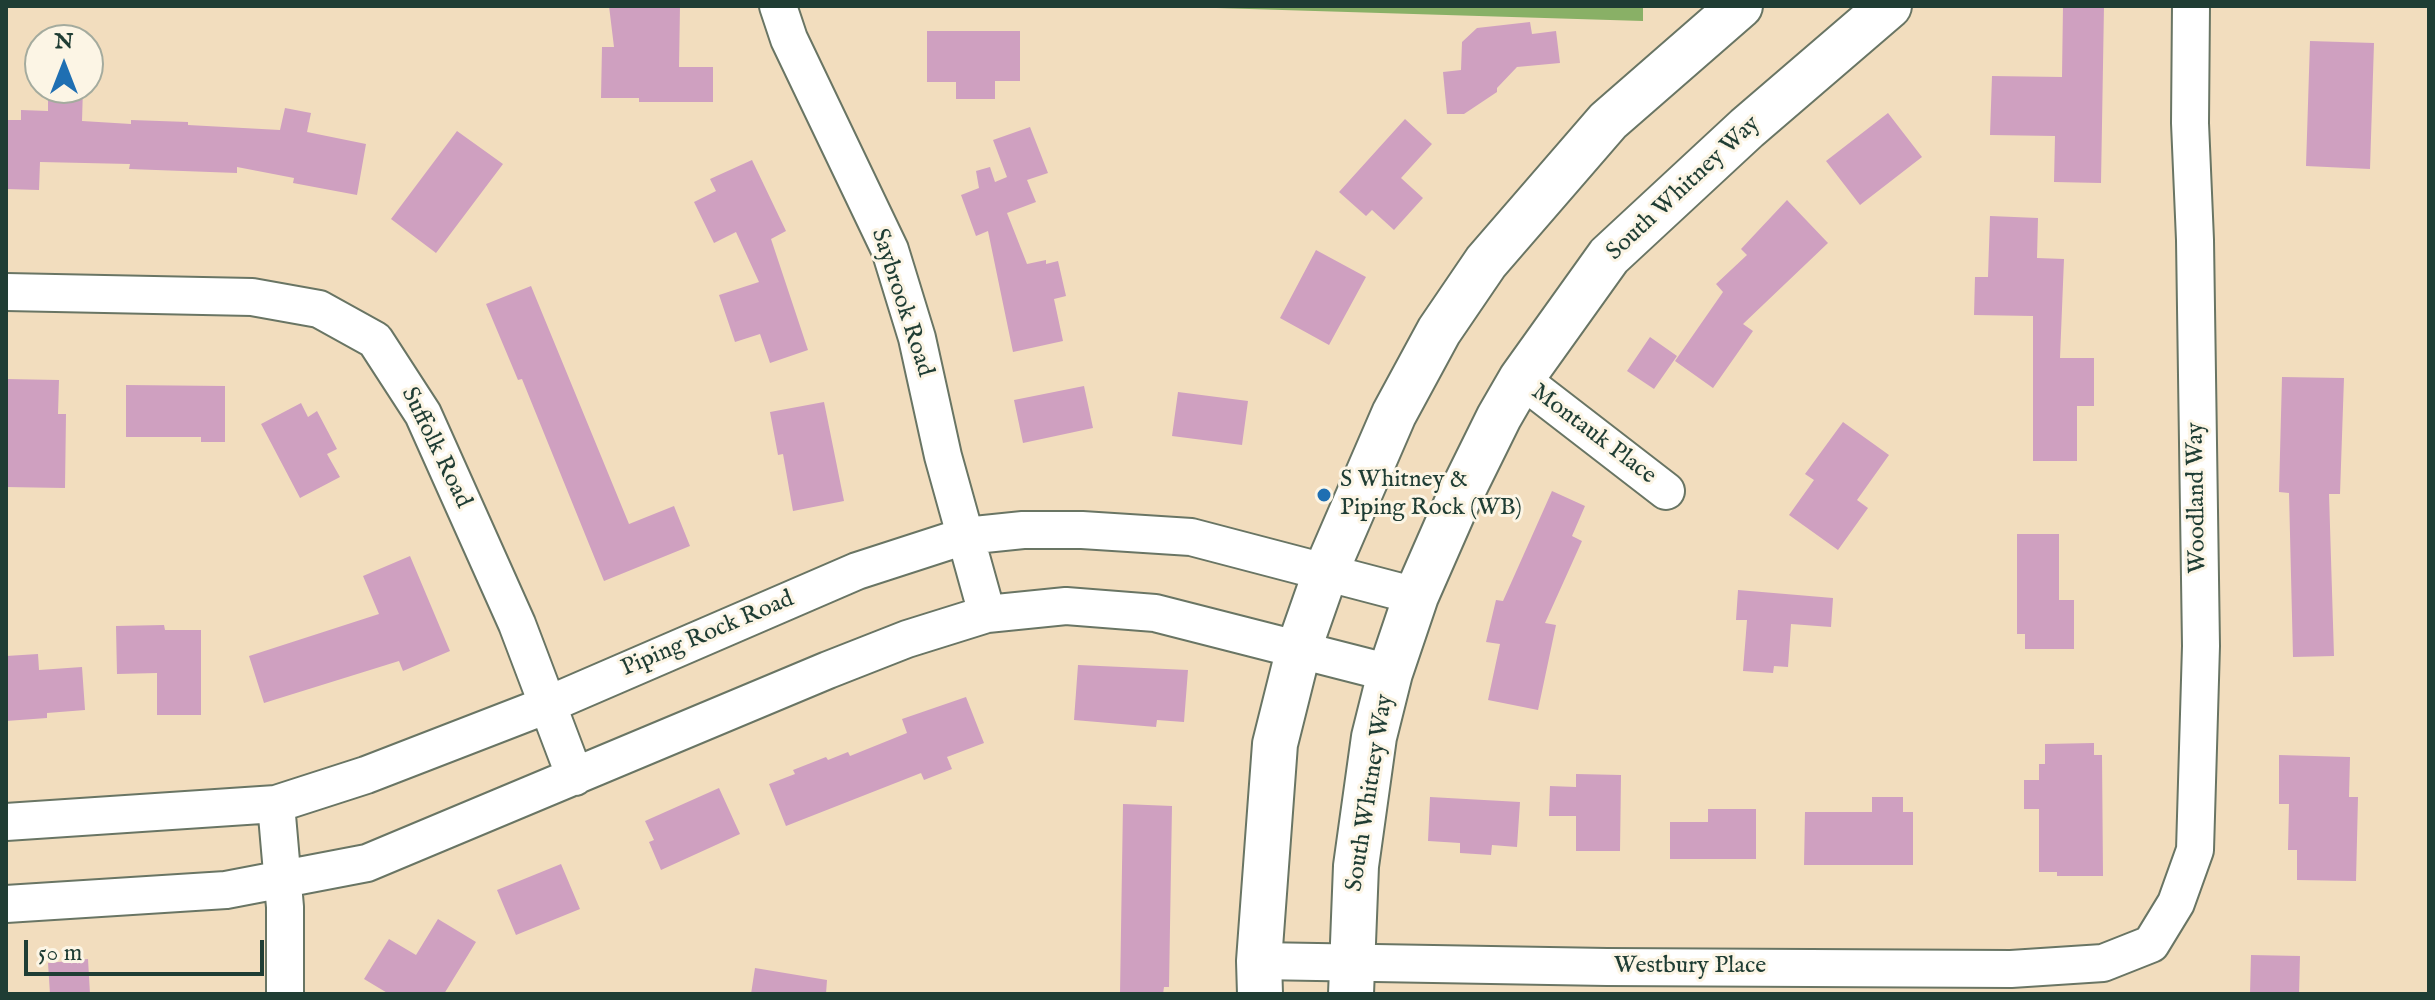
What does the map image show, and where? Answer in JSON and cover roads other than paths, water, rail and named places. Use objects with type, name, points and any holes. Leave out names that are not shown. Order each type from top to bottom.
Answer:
[{"type":"main road","points":[[1260,977],[1275,744],[1299,648],[1326,571],[1394,414],[1439,331],[1486,262],[1608,121],[1740,6]]},
{"type":"main road","name":"South Whitney Way","points":[[1351,979],[1356,866],[1374,737],[1390,673],[1416,596],[1459,498],[1521,379],[1609,256],[1758,118],[1889,6]]},
{"type":"street","name":"Saybrook Road","points":[[778,6],[789,39],[890,250],[917,338],[987,614]]},
{"type":"street","name":"Woodland Way","points":[[2119,957],[2151,944],[2176,903],[2195,850],[2201,646],[2190,123],[2191,6]]},
{"type":"street","name":"Suffolk Road","points":[[6,292],[252,297],[319,309],[375,340],[423,414],[517,624],[575,777]]},
{"type":"street","name":"Montauk Place","points":[[1521,379],[1666,491]]},
{"type":"street","name":"Piping Rock Road","points":[[6,822],[276,804],[366,775],[547,705],[857,571],[965,536],[1023,530],[1082,530],[1191,537],[1416,596]]},
{"type":"street","points":[[6,904],[226,890],[367,863],[828,670],[907,639],[987,614],[1066,606],[1155,613],[1390,673]]},
{"type":"street","points":[[276,804],[283,880],[285,994]]},
{"type":"street","name":"Westbury Place","points":[[1260,977],[1351,979],[2011,969],[2103,963],[2119,957]]},
{"type":"place","name":"S Whitney & Piping Rock (WB)","points":[[1324,495]]}]
